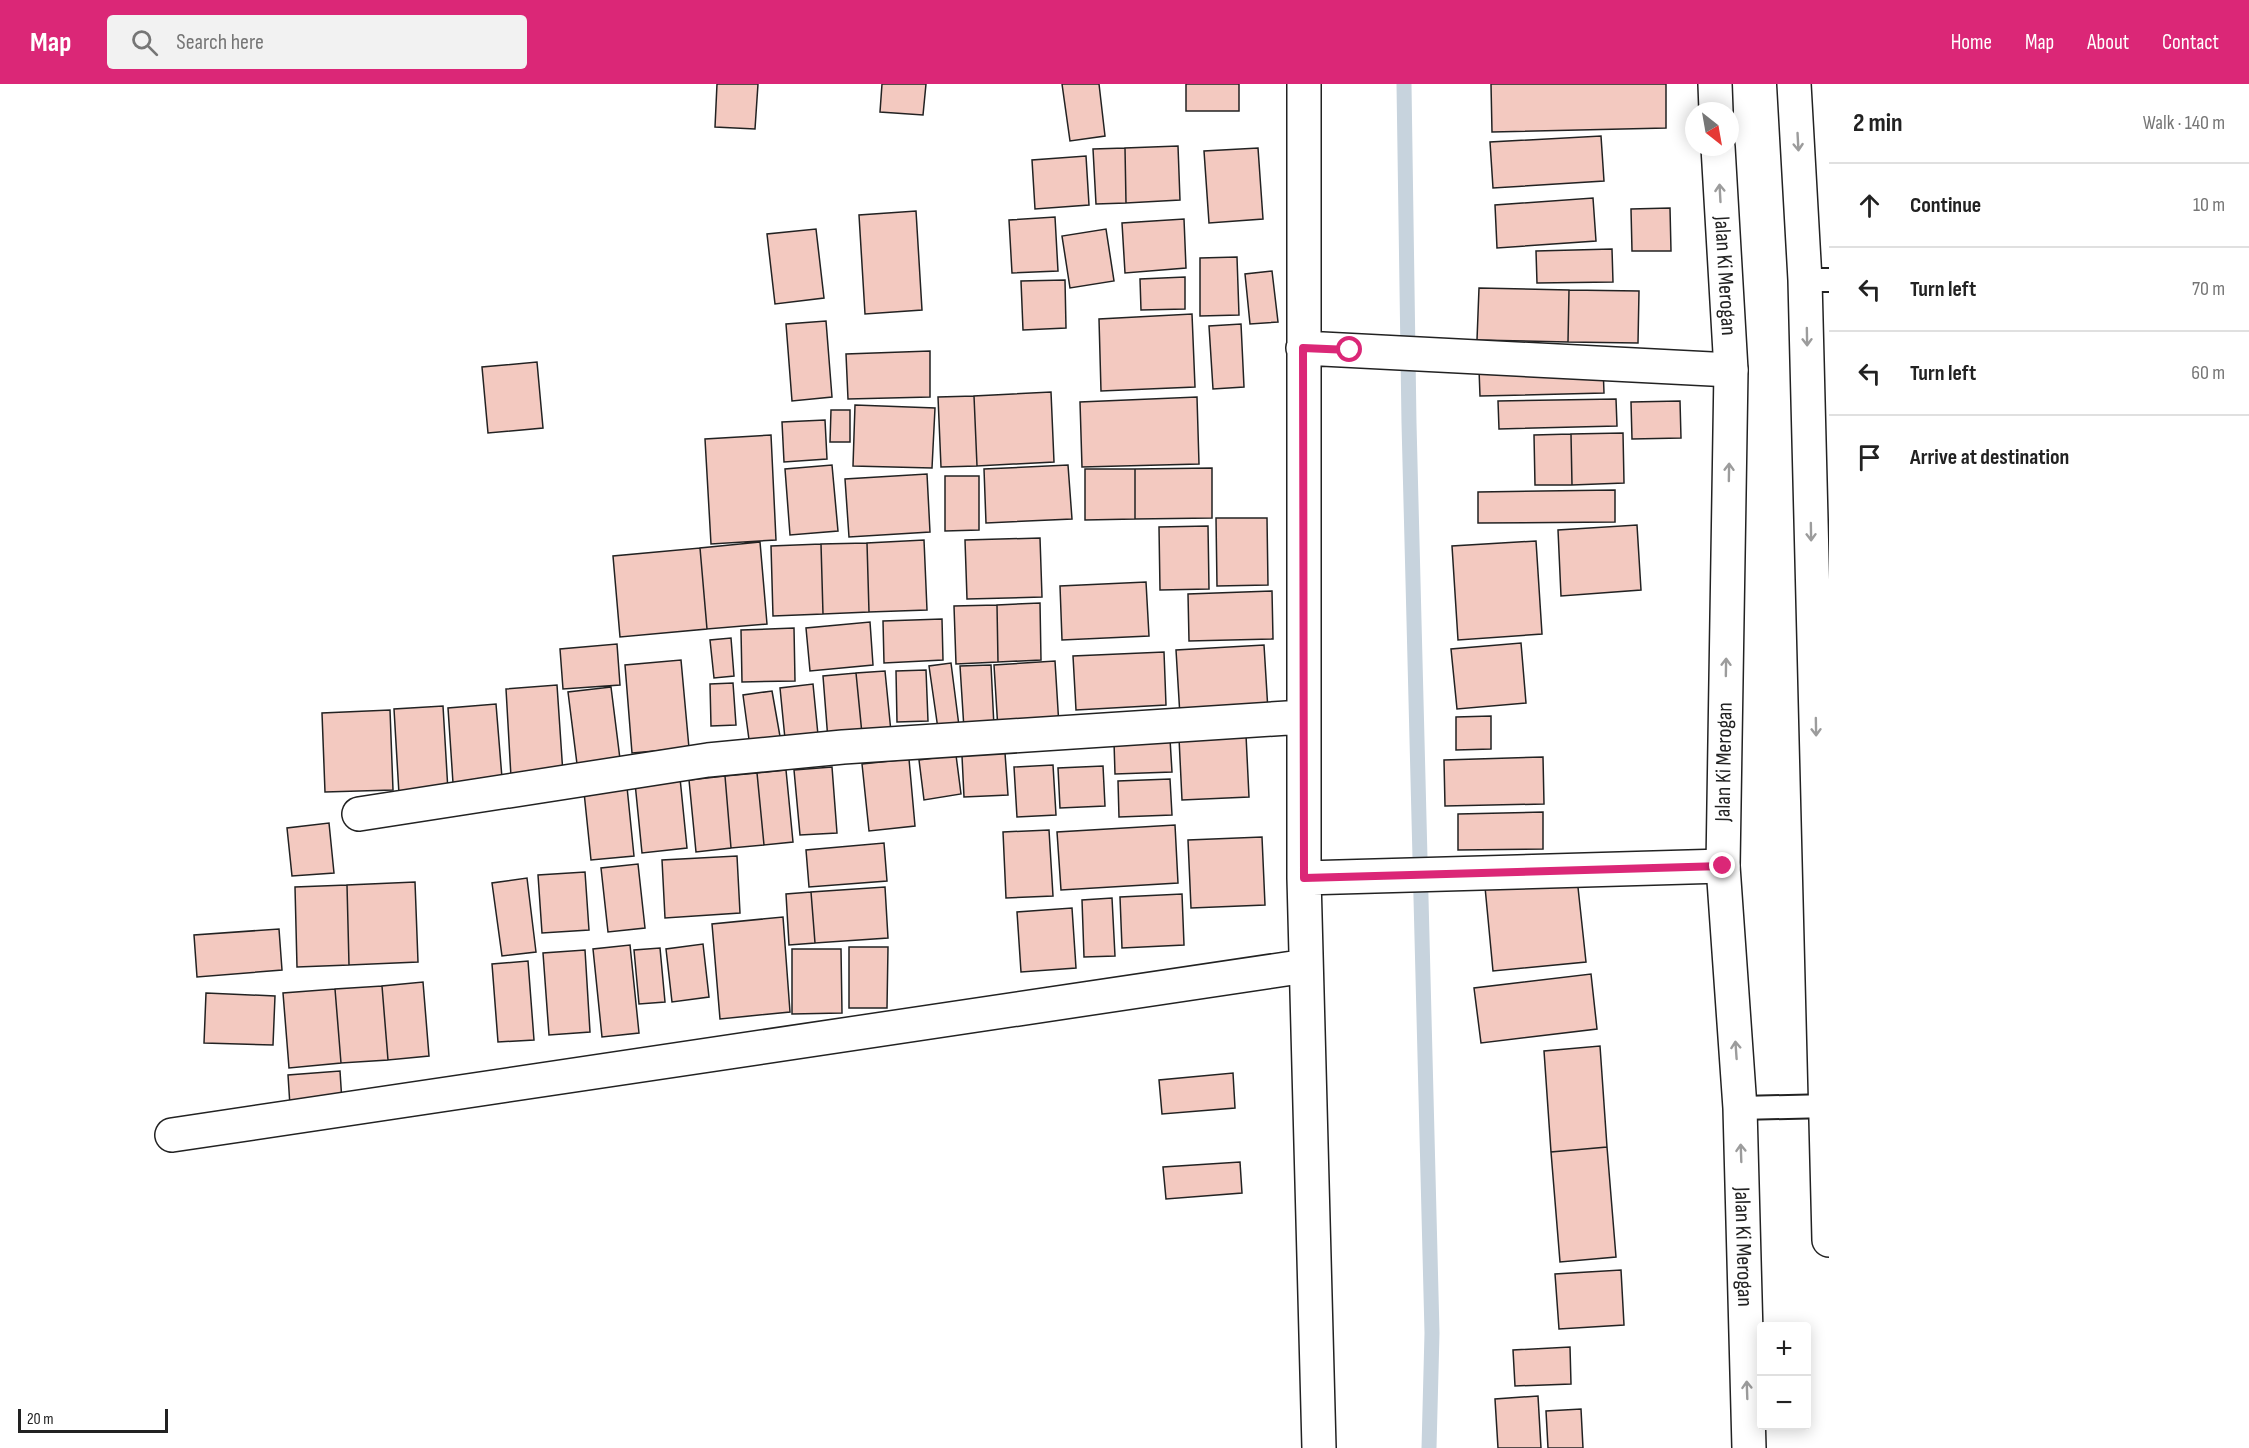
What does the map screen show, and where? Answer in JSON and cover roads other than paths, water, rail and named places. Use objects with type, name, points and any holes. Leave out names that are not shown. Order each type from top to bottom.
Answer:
[{"type":"main road","points":[[1304,84],[1304,878],[1319,1448]]},
{"type":"main road","points":[[1715,84],[1716,102]]},
{"type":"main road","points":[[1794,84],[1817,280],[1829,1240]]},
{"type":"main road","name":"Jalan Ki Merogan","points":[[1719,156],[1731,370],[1723,866],[1740,1108],[1749,1448]]},
{"type":"main road","points":[[1303,348],[1731,370]]},
{"type":"main road","points":[[359,814],[708,760],[843,747],[1304,717]]},
{"type":"main road","points":[[1304,878],[1723,866]]},
{"type":"main road","points":[[172,1135],[1306,966]]},
{"type":"lane","points":[[1740,1108],[1827,1106]]},
{"type":"waterway","points":[[1404,84],[1409,423],[1432,1333],[1429,1448]]}]
